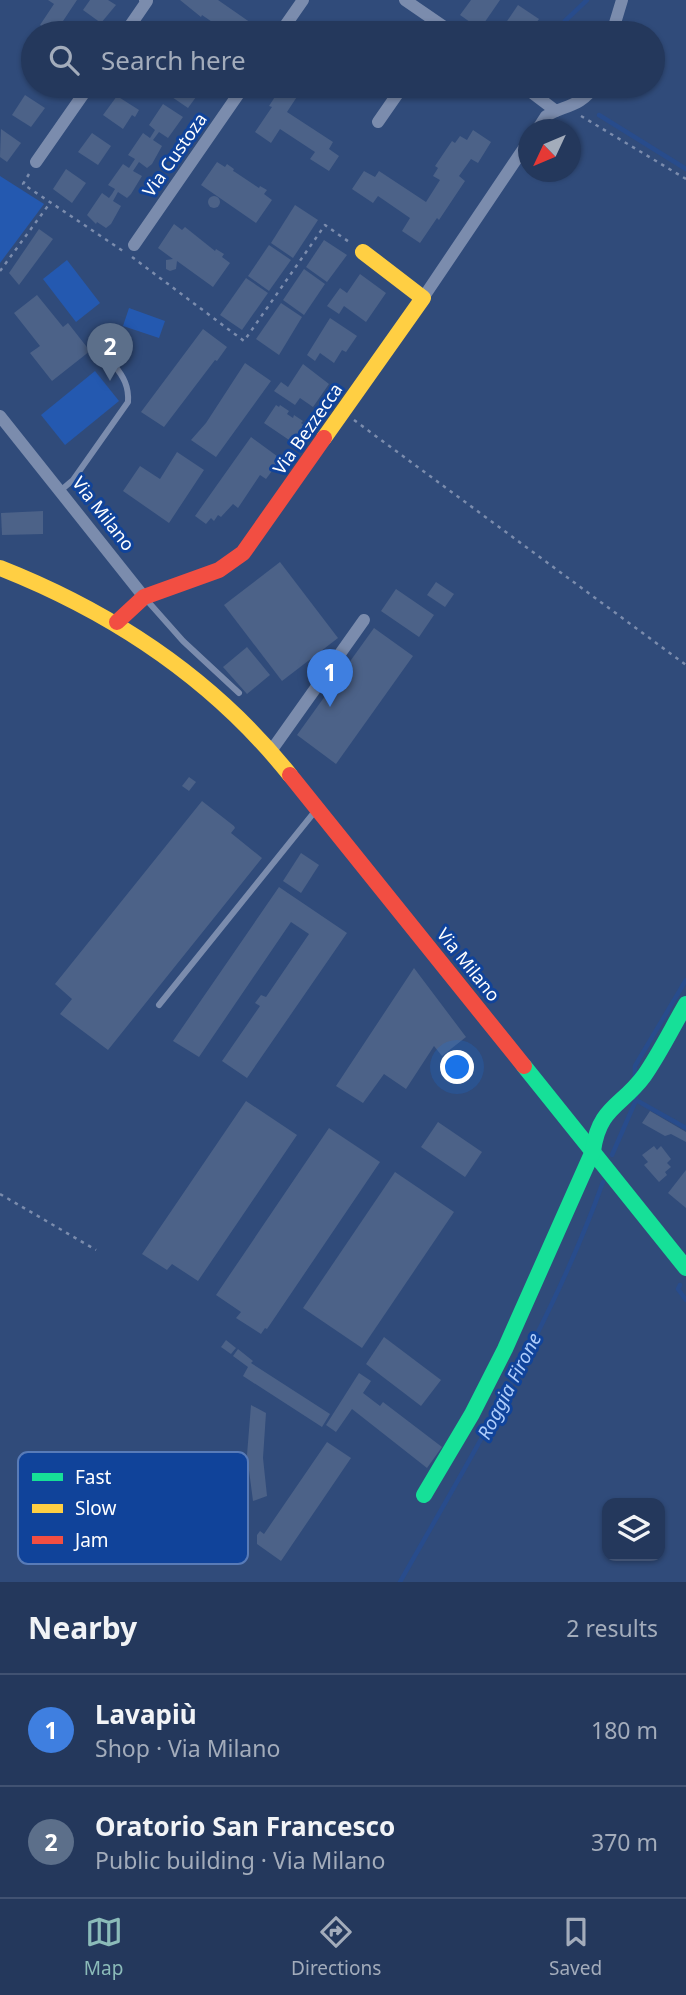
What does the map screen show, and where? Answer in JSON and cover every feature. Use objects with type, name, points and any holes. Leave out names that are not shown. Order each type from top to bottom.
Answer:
[{"type":"street","points":[[133,21],[147,1],[145,0]]},
{"type":"street","points":[[288,21],[303,0]]},
{"type":"street","points":[[405,0],[432,21]]},
{"type":"street","points":[[616,21],[622,0]]},
{"type":"street","points":[[36,162],[81,98]]},
{"type":"street","name":"Via Custoza","points":[[134,245],[236,98]]},
{"type":"street","points":[[378,122],[395,98]]},
{"type":"street","points":[[542,98],[559,109]]},
{"type":"street","points":[[544,119],[584,98]]},
{"type":"street","points":[[363,252],[423,298],[518,157]]},
{"type":"street","name":"Via Bezzecca","points":[[144,597],[219,570],[243,553],[423,298]]},
{"type":"street","name":"Via Milano","points":[[0,416],[144,597]]},
{"type":"street","name":"Via Milano","points":[[0,568],[51,587],[117,622],[180,667],[245,722],[686,1268]]},
{"type":"street","points":[[117,622],[144,597]]},
{"type":"street","points":[[271,751],[364,621]]},
{"type":"street","points":[[424,1495],[472,1414],[505,1349],[593,1151],[594,1133],[601,1119],[614,1103],[634,1089],[644,1077],[686,1004]]},
{"type":"lane","points":[[60,491],[73,480],[128,402],[123,375],[114,365]]},
{"type":"lane","name":"Via Milano","points":[[144,597],[183,641],[239,692]]},
{"type":"lane","points":[[159,1005],[317,809]]},
{"type":"path","points":[[559,109],[585,118],[686,179]]},
{"type":"path","points":[[36,162],[23,184],[127,254],[244,341],[325,225],[363,252]]},
{"type":"path","points":[[0,271],[50,203]]},
{"type":"path","points":[[343,414],[361,423],[686,665]]},
{"type":"path","points":[[0,1194],[96,1250]]},
{"type":"shaded area","points":[[0,176],[44,204],[0,263]]},
{"type":"shaded area","points":[[67,260],[100,303],[76,322],[43,279]]},
{"type":"shaded area","points":[[129,308],[165,321],[159,338],[123,326]]},
{"type":"shaded area","points":[[95,371],[119,401],[65,445],[41,415]]},
{"type":"building","points":[[48,0],[77,0],[63,21],[43,21],[54,4]]},
{"type":"building","points":[[90,0],[108,0],[116,5],[103,21],[98,21],[83,10]]},
{"type":"building","points":[[180,0],[218,0],[248,21],[211,21],[202,15],[201,17]]},
{"type":"building","points":[[471,0],[500,0],[486,21],[469,21],[460,15]]},
{"type":"building","points":[[518,5],[539,19],[538,21],[507,21]]},
{"type":"building","points":[[23,98],[30,98],[45,108],[31,127],[12,115]]},
{"type":"building","points":[[116,98],[120,98],[139,110],[135,117],[132,115],[123,129],[103,115]]},
{"type":"building","points":[[173,98],[195,98],[188,108]]},
{"type":"building","points":[[274,98],[296,98],[287,112],[333,142],[329,149],[339,156],[329,171],[310,159],[315,152],[280,129],[271,143],[255,132],[272,107],[269,106]]},
{"type":"building","points":[[163,104],[183,117],[168,138],[159,132],[153,140],[162,146],[152,164],[147,168],[139,162],[133,171],[142,176],[131,194],[127,198],[118,192],[113,201],[121,206],[111,224],[106,228],[97,222],[96,224],[87,215],[102,193],[109,198],[112,194],[115,189],[108,185],[123,164],[129,168],[135,159],[128,155],[143,133],[150,138],[155,130],[149,125]]},
{"type":"building","points":[[1,129],[21,143],[7,162],[0,157]]},
{"type":"building","points":[[473,130],[491,142],[478,163],[471,159],[459,176],[465,181],[420,243],[402,231],[410,218],[378,196],[373,203],[352,189],[364,171],[375,177],[379,171],[426,202],[440,180],[433,176],[438,168],[435,166],[452,141],[455,143],[460,136],[467,140]]},
{"type":"building","points":[[92,133],[111,146],[98,165],[78,152]]},
{"type":"building","points":[[217,162],[225,167],[227,164],[259,188],[260,186],[267,190],[264,194],[272,200],[256,223],[201,185]]},
{"type":"building","points":[[66,169],[86,183],[72,203],[53,189]]},
{"type":"building","points":[[214,196],[220,202],[214,208],[208,202]]},
{"type":"building","points":[[295,205],[318,220],[293,258],[271,243]]},
{"type":"building","points":[[174,224],[182,230],[185,227],[215,251],[216,249],[224,254],[222,257],[230,263],[213,287],[177,261],[176,269],[166,269],[166,260],[173,259],[158,248]]},
{"type":"building","points":[[39,229],[53,239],[19,285],[9,273]]},
{"type":"building","points":[[324,240],[347,255],[327,282],[306,267]]},
{"type":"building","points":[[269,245],[291,260],[269,291],[248,276]]},
{"type":"building","points":[[304,269],[325,284],[304,315],[283,300]]},
{"type":"building","points":[[360,274],[386,293],[366,322],[344,306],[339,314],[327,306],[340,288],[347,293]]},
{"type":"building","points":[[246,278],[268,293],[242,330],[220,315]]},
{"type":"building","points":[[37,295],[63,327],[68,323],[90,351],[52,381],[30,353],[40,346],[14,313]]},
{"type":"building","points":[[281,303],[302,317],[279,355],[256,339]]},
{"type":"building","points":[[330,318],[357,336],[346,352],[342,350],[334,363],[320,353],[315,361],[307,355]]},
{"type":"building","points":[[203,329],[227,347],[164,427],[141,412]]},
{"type":"building","points":[[245,363],[271,381],[216,457],[191,440],[206,423]]},
{"type":"building","points":[[303,364],[329,384],[313,407],[300,398],[295,405],[274,391],[281,382],[288,387]]},
{"type":"building","points":[[276,405],[289,411],[287,414],[293,418],[294,415],[303,421],[301,423],[304,425],[292,442],[264,423]]},
{"type":"building","points":[[251,437],[281,459],[266,479],[260,475],[238,508],[233,504],[221,517],[218,515],[214,521],[211,518],[206,524],[195,516]]},
{"type":"building","points":[[177,452],[204,470],[169,523],[123,491],[140,466],[160,479]]},
{"type":"building","points":[[43,511],[43,534],[2,535],[1,513]]},
{"type":"building","points":[[280,562],[338,638],[282,681],[224,605]]},
{"type":"building","points":[[436,582],[454,594],[445,607],[427,595]]},
{"type":"building","points":[[396,589],[434,615],[419,637],[381,611]]},
{"type":"building","points":[[374,628],[413,656],[336,764],[297,735]]},
{"type":"building","points":[[247,647],[270,675],[247,694],[223,667]]},
{"type":"building","points":[[189,777],[196,782],[189,791],[182,786]]},
{"type":"building","points":[[202,801],[234,826],[231,833],[262,858],[108,1050],[60,1014],[72,999],[55,984]]},
{"type":"building","points":[[301,853],[319,865],[301,893],[283,881]]},
{"type":"building","points":[[279,887],[347,933],[247,1078],[222,1061],[260,1006],[255,1003],[261,995],[266,997],[309,934],[291,922],[199,1057],[173,1041]]},
{"type":"building","points":[[414,968],[466,1037],[442,1056],[434,1046],[406,1089],[384,1074],[363,1103],[336,1086]]},
{"type":"building","points":[[246,1101],[297,1135],[198,1281],[172,1264],[167,1270],[142,1254]]},
{"type":"building","points":[[650,1111],[686,1132],[686,1142],[671,1134],[665,1136],[642,1123]]},
{"type":"building","points":[[438,1122],[482,1152],[465,1177],[421,1147]]},
{"type":"building","points":[[329,1128],[380,1162],[261,1334],[236,1318],[241,1312],[216,1295]]},
{"type":"building","points":[[654,1146],[657,1150],[661,1146],[671,1159],[667,1163],[671,1167],[665,1172],[667,1175],[659,1182],[644,1165],[648,1162],[642,1155]]},
{"type":"building","points":[[686,1170],[686,1208],[668,1193]]},
{"type":"building","points":[[395,1172],[454,1212],[362,1348],[303,1308]]},
{"type":"building","points":[[384,1337],[441,1380],[421,1406],[366,1364]]},
{"type":"building","points":[[226,1340],[236,1348],[231,1354],[221,1347]]},
{"type":"building","points":[[238,1349],[253,1361],[251,1363],[330,1414],[322,1427],[243,1376],[248,1367],[233,1356]]},
{"type":"building","points":[[359,1373],[371,1381],[363,1393],[380,1406],[383,1402],[442,1447],[427,1468],[352,1409],[336,1432],[326,1425]]},
{"type":"building","points":[[251,1405],[266,1413],[263,1458],[267,1496],[253,1501],[248,1452]]},
{"type":"building","points":[[327,1442],[351,1458],[281,1561],[257,1544],[257,1535],[260,1531],[264,1534]]},
{"type":"waterway","points":[[565,21],[587,0]]},
{"type":"waterway","points":[[599,115],[686,169]]},
{"type":"waterway","points":[[635,1080],[635,1066],[686,980]]},
{"type":"waterway","name":"Roggia Firone","points":[[612,1155],[636,1100],[636,1093]]},
{"type":"waterway","points":[[636,1100],[686,1128]]},
{"type":"waterway","name":"Roggia Firone","points":[[400,1582],[536,1336],[583,1234],[603,1182]]},
{"type":"waterway","points":[[680,1285],[678,1289],[686,1300]]},
{"type":"traffic: fast","points":[[424,1495],[472,1414],[505,1349],[593,1151],[600,1125],[644,1076],[686,1004]]},
{"type":"traffic: fast","points":[[524,1066],[686,1268]]},
{"type":"traffic: slow","points":[[324,438],[423,298],[363,252]]},
{"type":"traffic: slow","points":[[0,568],[83,606],[159,652],[228,708],[290,775]]},
{"type":"traffic: jam","points":[[117,622],[144,597],[219,570],[243,553],[324,438]]},
{"type":"traffic: jam","points":[[290,775],[524,1066]]},
{"type":"place","name":"Oratorio San Francesco","points":[[110,381]]},
{"type":"place","name":"Lavapiù","points":[[330,707]]}]
